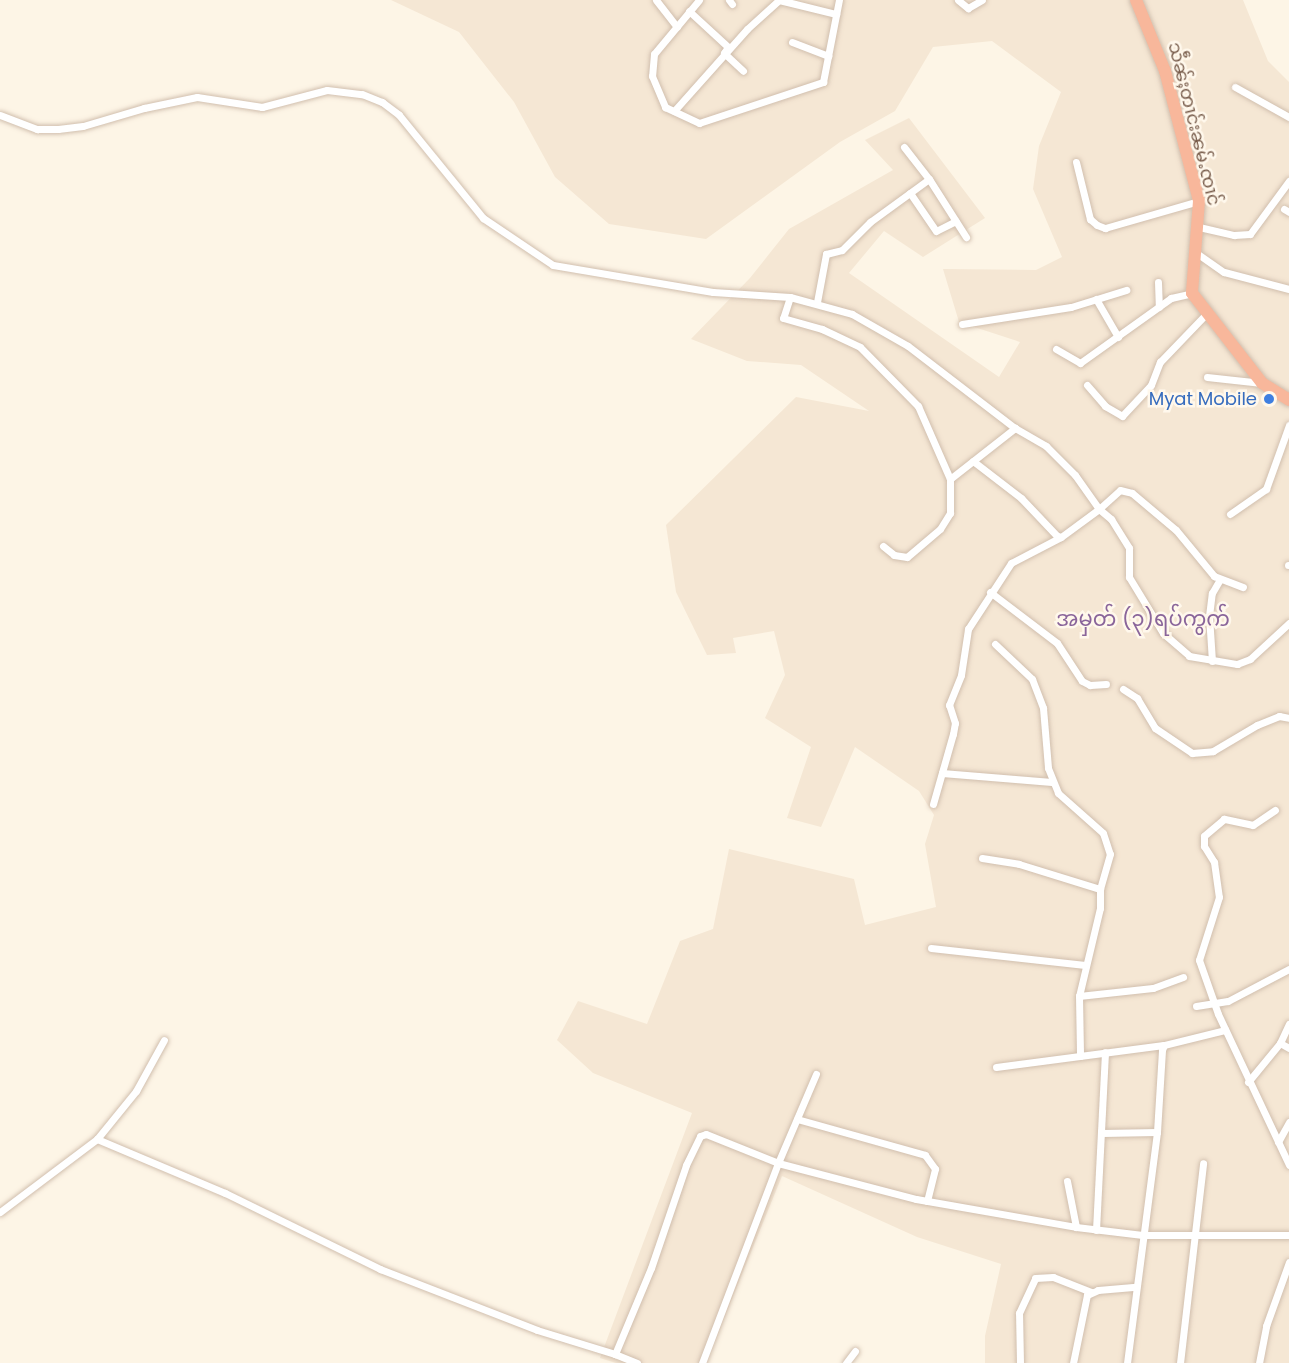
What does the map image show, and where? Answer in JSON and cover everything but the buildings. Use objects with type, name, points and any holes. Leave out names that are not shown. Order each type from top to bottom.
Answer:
[{"type":"highway","name":"သဵၼ်ႈတၢင်းၼမ်ႉၸၢင်","points":[[1136,0],[1166,71],[1199,201],[1199,227],[1192,293]]},
{"type":"highway","points":[[1192,293],[1205,315],[1262,383],[1289,400]]},
{"type":"street","points":[[656,0],[677,27]]},
{"type":"street","points":[[699,0],[654,54],[652,76],[665,107],[699,123],[823,82],[839,0]]},
{"type":"street","points":[[674,111],[779,0],[836,14]]},
{"type":"street","points":[[958,0],[968,8],[982,0]]},
{"type":"street","points":[[689,11],[728,47],[724,53],[743,71]]},
{"type":"street","points":[[792,42],[828,56]]},
{"type":"street","points":[[1235,87],[1289,117]]},
{"type":"street","points":[[0,115],[37,129],[58,129],[83,126],[144,108],[196,98],[262,107],[327,90],[362,94],[382,102],[399,115],[483,218],[553,265],[713,292],[790,297],[817,302],[852,314],[908,346],[1015,428],[1046,446],[1075,475],[1099,510],[1125,538],[1129,577],[1163,633],[1189,656],[1237,664],[1250,659],[1289,622]]},
{"type":"street","points":[[904,147],[929,179],[966,237]]},
{"type":"street","points":[[1076,162],[1090,219],[1105,228],[1199,201]]},
{"type":"street","points":[[817,302],[826,254],[842,250],[870,222],[929,179]]},
{"type":"street","points":[[1199,227],[1234,235],[1250,234],[1289,181]]},
{"type":"street","points":[[910,193],[936,231],[956,220]]},
{"type":"street","points":[[1195,252],[1224,272],[1289,289]]},
{"type":"street","points":[[1158,282],[1159,307]]},
{"type":"street","points":[[962,324],[1096,299],[1126,290]]},
{"type":"street","points":[[1056,350],[1078,363],[1171,298],[1192,293]]},
{"type":"street","points":[[790,297],[783,318],[822,329],[860,347],[918,406],[951,479],[950,513],[940,528],[907,557],[894,555],[883,546]]},
{"type":"street","points":[[1096,299],[1118,337]]},
{"type":"street","points":[[1087,385],[1105,406],[1118,417],[1122,416],[1152,385],[1160,362],[1205,315]]},
{"type":"street","points":[[1208,377],[1262,383]]},
{"type":"street","points":[[1230,514],[1266,489],[1289,425]]},
{"type":"street","points":[[951,479],[1015,428]]},
{"type":"street","points":[[973,461],[1021,498],[1061,537]]},
{"type":"street","points":[[933,804],[955,723],[949,705],[961,675],[964,643],[968,629],[1011,563],[1061,537],[1099,510],[1120,490],[1132,493],[1176,530],[1220,579],[1243,587]]},
{"type":"street","points":[[1212,661],[1209,616],[1212,593],[1220,579]]},
{"type":"street","points":[[990,592],[1056,643],[1082,681],[1090,685],[1106,684]]},
{"type":"street","points":[[995,644],[1032,678],[1043,708],[1052,782],[1058,793],[1103,833],[1110,855],[1100,889],[1100,908],[1078,996],[1080,1056]]},
{"type":"street","points":[[1123,689],[1137,698],[1155,728],[1192,753],[1213,751],[1257,725],[1279,716],[1289,718]]},
{"type":"street","points":[[942,773],[1052,782]]},
{"type":"street","points":[[1275,810],[1253,825],[1224,819],[1204,836],[1204,846],[1214,862],[1219,887],[1199,960],[1225,1030],[1289,1165]]},
{"type":"street","points":[[982,858],[1019,864],[1100,889]]},
{"type":"street","points":[[931,948],[1085,965]]},
{"type":"street","points":[[1196,1006],[1228,1001],[1289,969]]},
{"type":"street","points":[[1078,996],[1153,988],[1183,977]]},
{"type":"street","points":[[1248,1082],[1280,1043],[1289,1024]]},
{"type":"street","points":[[996,1067],[1164,1045],[1225,1030]]},
{"type":"street","points":[[0,1212],[97,1140],[136,1091],[164,1040]]},
{"type":"street","points":[[1280,1043],[1289,1048]]},
{"type":"street","points":[[1127,1363],[1157,1132],[1164,1045]]},
{"type":"street","points":[[1096,1230],[1105,1053]]},
{"type":"street","points":[[702,1363],[778,1163],[816,1074]]},
{"type":"street","points":[[797,1119],[925,1155],[935,1169],[927,1201]]},
{"type":"street","points":[[1278,1142],[1289,1122]]},
{"type":"street","points":[[1102,1133],[1157,1132]]},
{"type":"street","points":[[615,1354],[700,1136],[706,1134],[778,1163],[927,1201],[1076,1227],[1143,1235],[1289,1235]]},
{"type":"street","points":[[97,1140],[225,1193],[380,1269],[537,1330],[637,1363]]},
{"type":"street","points":[[1180,1363],[1203,1163]]},
{"type":"street","points":[[1067,1181],[1076,1227]]},
{"type":"street","points":[[1259,1363],[1266,1326],[1289,1262]]},
{"type":"street","points":[[1020,1363],[1019,1313],[1035,1278],[1053,1277],[1091,1292],[1136,1287]]},
{"type":"street","points":[[1073,1363],[1091,1292]]},
{"type":"street","points":[[846,1363],[855,1351]]},
{"type":"shaded area","points":[[391,0],[1243,0],[1268,61],[1289,82],[1289,1363],[985,1363],[985,1336],[1001,1264],[917,1237],[782,1176],[706,1363],[616,1363],[600,1358],[692,1113],[593,1073],[557,1040],[578,1001],[647,1024],[680,941],[713,929],[729,849],[854,879],[865,925],[936,907],[925,844],[934,815],[919,791],[855,747],[821,827],[787,818],[811,747],[765,718],[785,675],[774,631],[733,638],[736,653],[707,655],[676,592],[666,525],[796,397],[869,411],[801,365],[747,361],[691,339],[750,278],[789,229],[893,170],[865,140],[909,118],[985,218],[923,257],[884,231],[849,273],[999,377],[1020,342],[959,322],[943,269],[1036,270],[1062,257],[1033,189],[1039,146],[1061,92],[992,41],[933,47],[895,111],[840,142],[706,239],[609,224],[555,177],[514,102],[459,32]]},
{"type":"place","name":"Myat Mobile","points":[[1269,399]]},
{"type":"district","name":"အမှတ် (၃)ရပ်ကွက်","points":[[1143,619]]}]
